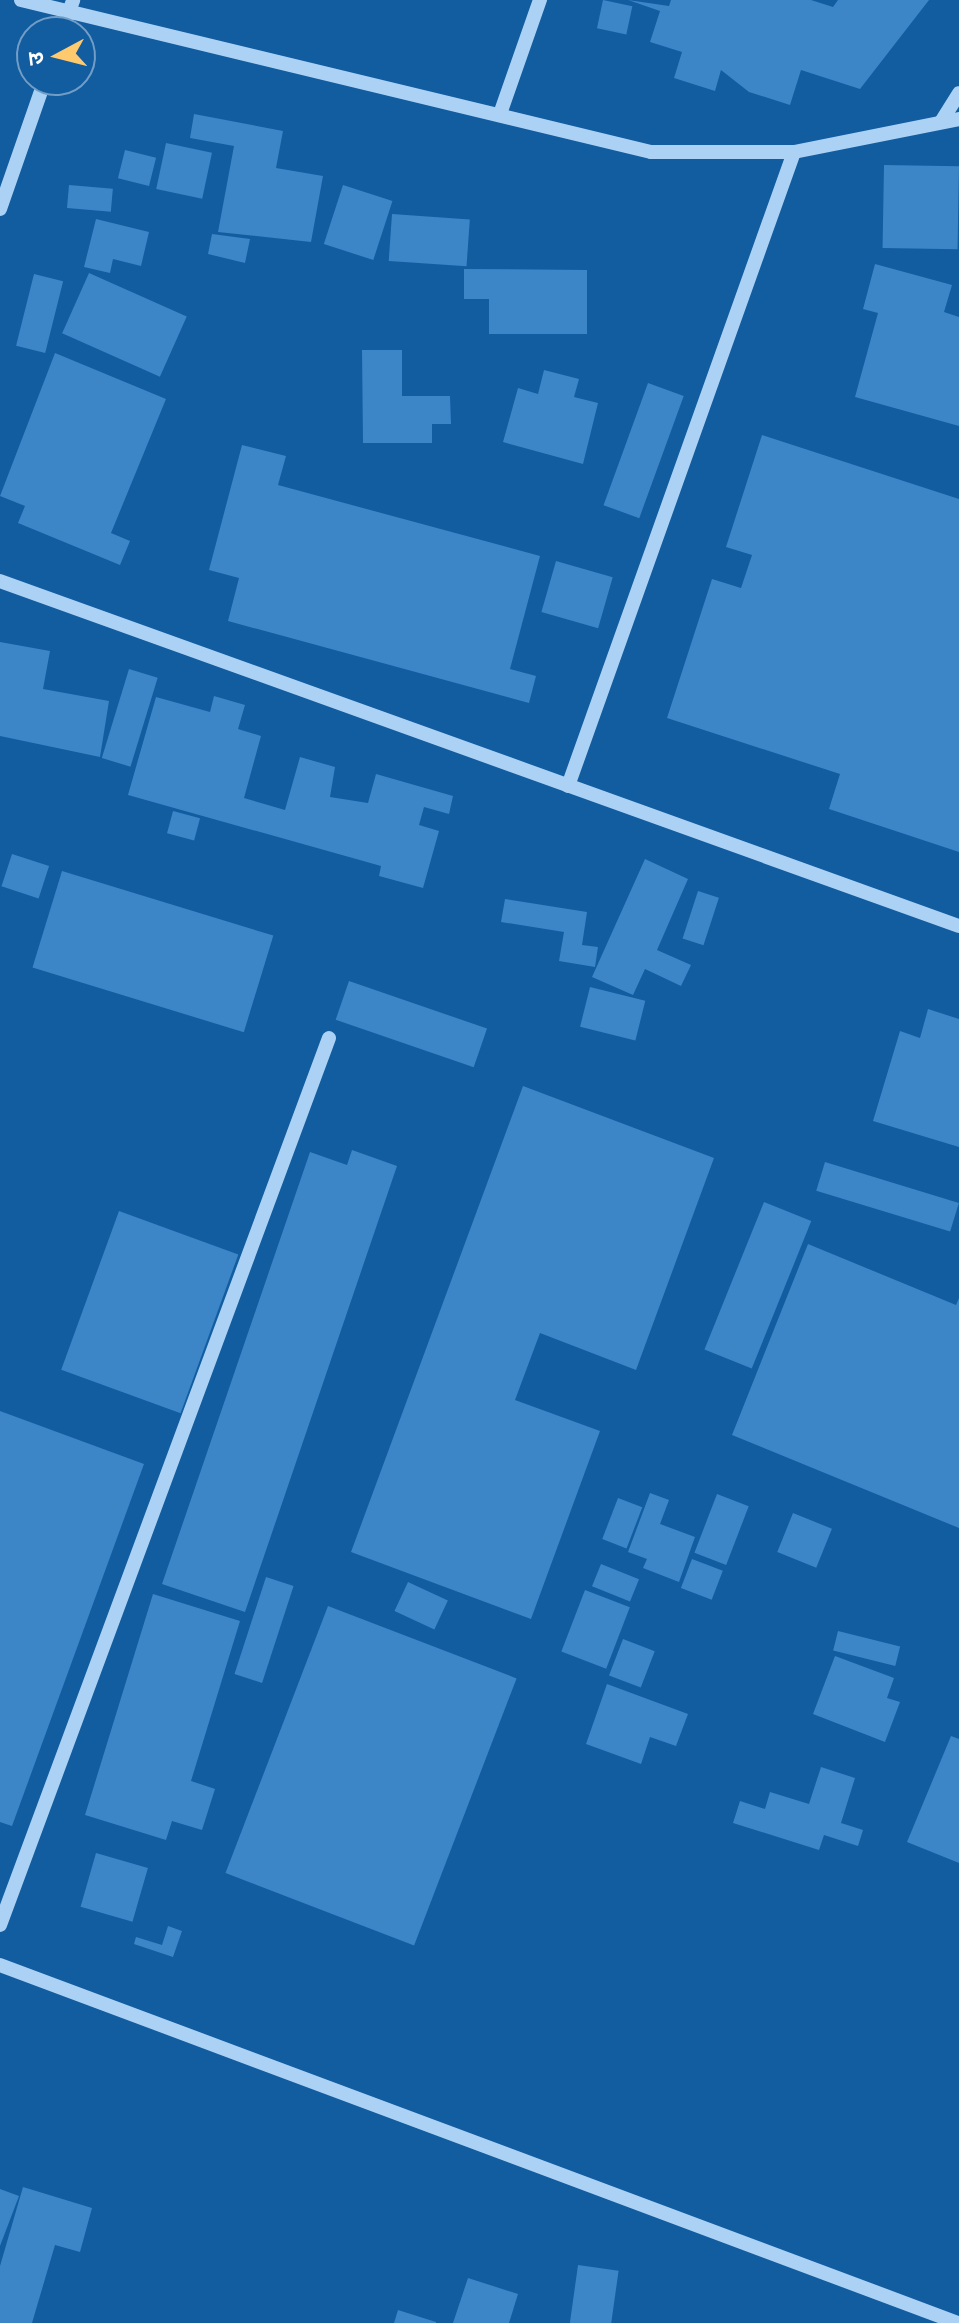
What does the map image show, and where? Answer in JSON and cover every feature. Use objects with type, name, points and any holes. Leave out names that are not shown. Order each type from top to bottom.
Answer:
[{"type":"street","points":[[21,0],[67,16],[73,0]]},
{"type":"street","points":[[500,114],[540,0]]},
{"type":"street","points":[[96,23],[500,114],[651,152],[794,152],[959,119]]},
{"type":"street","points":[[941,122],[959,93]]},
{"type":"street","points":[[0,209],[39,96]]},
{"type":"street","points":[[568,786],[794,152]]},
{"type":"street","points":[[0,581],[959,926]]},
{"type":"street","points":[[0,1925],[329,1038]]},
{"type":"street","points":[[0,1965],[958,2323]]},
{"type":"building","points":[[603,0],[632,6],[626,35],[597,28]]},
{"type":"building","points":[[628,0],[669,6],[671,0],[811,0],[833,7],[838,0],[929,0],[860,89],[801,70],[790,105],[749,92],[721,70],[715,91],[674,78],[682,52],[650,42],[660,11]]},
{"type":"building","points":[[194,114],[283,131],[276,168],[323,176],[311,242],[218,232],[234,146],[190,138]]},
{"type":"building","points":[[166,143],[212,153],[202,199],[156,189]]},
{"type":"building","points":[[125,150],[156,158],[149,186],[118,178]]},
{"type":"building","points":[[884,165],[959,166],[958,249],[883,248]]},
{"type":"building","points":[[69,185],[113,189],[111,212],[67,208]]},
{"type":"building","points":[[343,185],[392,201],[373,260],[324,244]]},
{"type":"building","points":[[392,214],[470,219],[467,266],[389,261]]},
{"type":"building","points":[[96,219],[149,232],[141,266],[113,259],[110,273],[84,267]]},
{"type":"building","points":[[212,234],[250,239],[245,263],[208,254]]},
{"type":"building","points":[[875,264],[952,285],[944,312],[959,317],[959,426],[855,397],[878,313],[863,309]]},
{"type":"building","points":[[464,269],[587,270],[587,334],[489,334],[489,299],[464,299]]},
{"type":"building","points":[[89,273],[187,317],[160,377],[62,333]]},
{"type":"building","points":[[34,274],[63,281],[45,353],[16,346]]},
{"type":"building","points":[[362,350],[402,350],[402,396],[450,396],[451,424],[432,424],[432,443],[363,443]]},
{"type":"building","points":[[55,353],[166,399],[111,533],[130,541],[120,565],[18,523],[25,506],[0,496]]},
{"type":"building","points":[[544,370],[579,379],[574,397],[598,403],[583,464],[503,442],[518,388],[538,394]]},
{"type":"building","points":[[648,383],[684,396],[639,518],[604,505]]},
{"type":"building","points":[[762,435],[959,499],[959,852],[829,809],[840,774],[667,718],[712,579],[741,588],[752,555],[726,547]]},
{"type":"building","points":[[242,445],[286,456],[278,485],[540,556],[510,669],[536,676],[529,703],[228,621],[239,578],[209,570]]},
{"type":"building","points":[[556,561],[613,577],[598,628],[541,612]]},
{"type":"building","points":[[0,642],[50,651],[43,689],[109,701],[100,757],[0,736]]},
{"type":"building","points":[[129,669],[158,678],[130,767],[102,758]]},
{"type":"building","points":[[214,696],[245,705],[238,729],[261,736],[244,798],[285,810],[300,757],[335,767],[330,797],[368,803],[376,774],[453,796],[449,814],[424,807],[419,825],[439,831],[423,888],[379,876],[381,866],[128,795],[156,697],[210,712]]},
{"type":"building","points":[[173,811],[200,818],[194,840],[167,833]]},
{"type":"building","points":[[12,854],[49,866],[39,898],[1,886]]},
{"type":"building","points":[[645,859],[688,879],[657,950],[691,965],[681,986],[645,969],[633,995],[592,977]]},
{"type":"building","points":[[62,871],[273,936],[244,1032],[32,968]]},
{"type":"building","points":[[698,891],[719,898],[703,945],[683,939]]},
{"type":"building","points":[[505,899],[587,912],[582,945],[598,947],[595,967],[559,961],[564,932],[501,922]]},
{"type":"building","points":[[349,981],[487,1029],[474,1067],[336,1020]]},
{"type":"building","points":[[590,987],[645,1001],[635,1041],[580,1027]]},
{"type":"building","points":[[928,1009],[959,1019],[959,1147],[873,1121],[900,1031],[920,1038]]},
{"type":"building","points":[[523,1086],[714,1158],[636,1370],[540,1333],[515,1400],[600,1431],[531,1619],[351,1552]]},
{"type":"building","points":[[352,1150],[397,1166],[245,1612],[162,1584],[310,1152],[347,1165]]},
{"type":"building","points":[[825,1162],[959,1203],[950,1232],[816,1191]]},
{"type":"building","points":[[764,1202],[811,1221],[752,1369],[704,1349]]},
{"type":"building","points":[[119,1211],[238,1254],[181,1413],[61,1370]]},
{"type":"building","points":[[808,1244],[956,1305],[959,1298],[959,1528],[732,1435]]},
{"type":"building","points":[[0,1411],[144,1464],[12,1826],[0,1822]]},
{"type":"building","points":[[650,1493],[669,1500],[660,1524],[695,1537],[679,1582],[643,1568],[647,1559],[628,1552]]},
{"type":"building","points":[[717,1494],[749,1506],[726,1565],[694,1553]]},
{"type":"building","points":[[618,1498],[642,1507],[627,1548],[602,1539]]},
{"type":"building","points":[[793,1513],[832,1529],[816,1568],[777,1552]]},
{"type":"building","points":[[692,1559],[723,1571],[712,1600],[681,1588]]},
{"type":"building","points":[[601,1564],[639,1579],[630,1602],[592,1586]]},
{"type":"building","points":[[266,1577],[294,1586],[262,1683],[234,1674]]},
{"type":"building","points":[[408,1582],[448,1601],[434,1630],[394,1611]]},
{"type":"building","points":[[585,1590],[630,1607],[606,1669],[561,1652]]},
{"type":"building","points":[[153,1594],[240,1621],[191,1781],[215,1789],[202,1830],[172,1821],[166,1840],[85,1815]]},
{"type":"building","points":[[328,1606],[517,1678],[414,1945],[226,1873]]},
{"type":"building","points":[[838,1631],[900,1646],[895,1666],[833,1650]]},
{"type":"building","points":[[623,1639],[655,1651],[641,1688],[609,1675]]},
{"type":"building","points":[[835,1656],[894,1678],[887,1698],[900,1702],[885,1742],[813,1714]]},
{"type":"building","points":[[607,1684],[688,1714],[676,1746],[650,1737],[641,1764],[586,1744]]},
{"type":"building","points":[[951,1736],[959,1739],[959,1863],[907,1842]]},
{"type":"building","points":[[821,1767],[855,1778],[841,1823],[863,1830],[858,1846],[824,1835],[819,1850],[733,1823],[740,1801],[765,1809],[770,1792],[809,1804]]},
{"type":"building","points":[[96,1853],[148,1868],[132,1922],[81,1907]]},
{"type":"building","points":[[168,1926],[182,1931],[173,1957],[134,1944],[136,1937],[162,1945]]},
{"type":"building","points":[[23,2187],[92,2208],[80,2252],[55,2245],[32,2323],[0,2323],[0,2266]]},
{"type":"building","points":[[0,2189],[19,2196],[0,2246]]},
{"type":"building","points":[[578,2265],[619,2271],[611,2323],[570,2323]]},
{"type":"building","points":[[468,2278],[518,2294],[509,2323],[453,2323]]},
{"type":"building","points":[[398,2310],[436,2322],[436,2323],[394,2323]]}]
